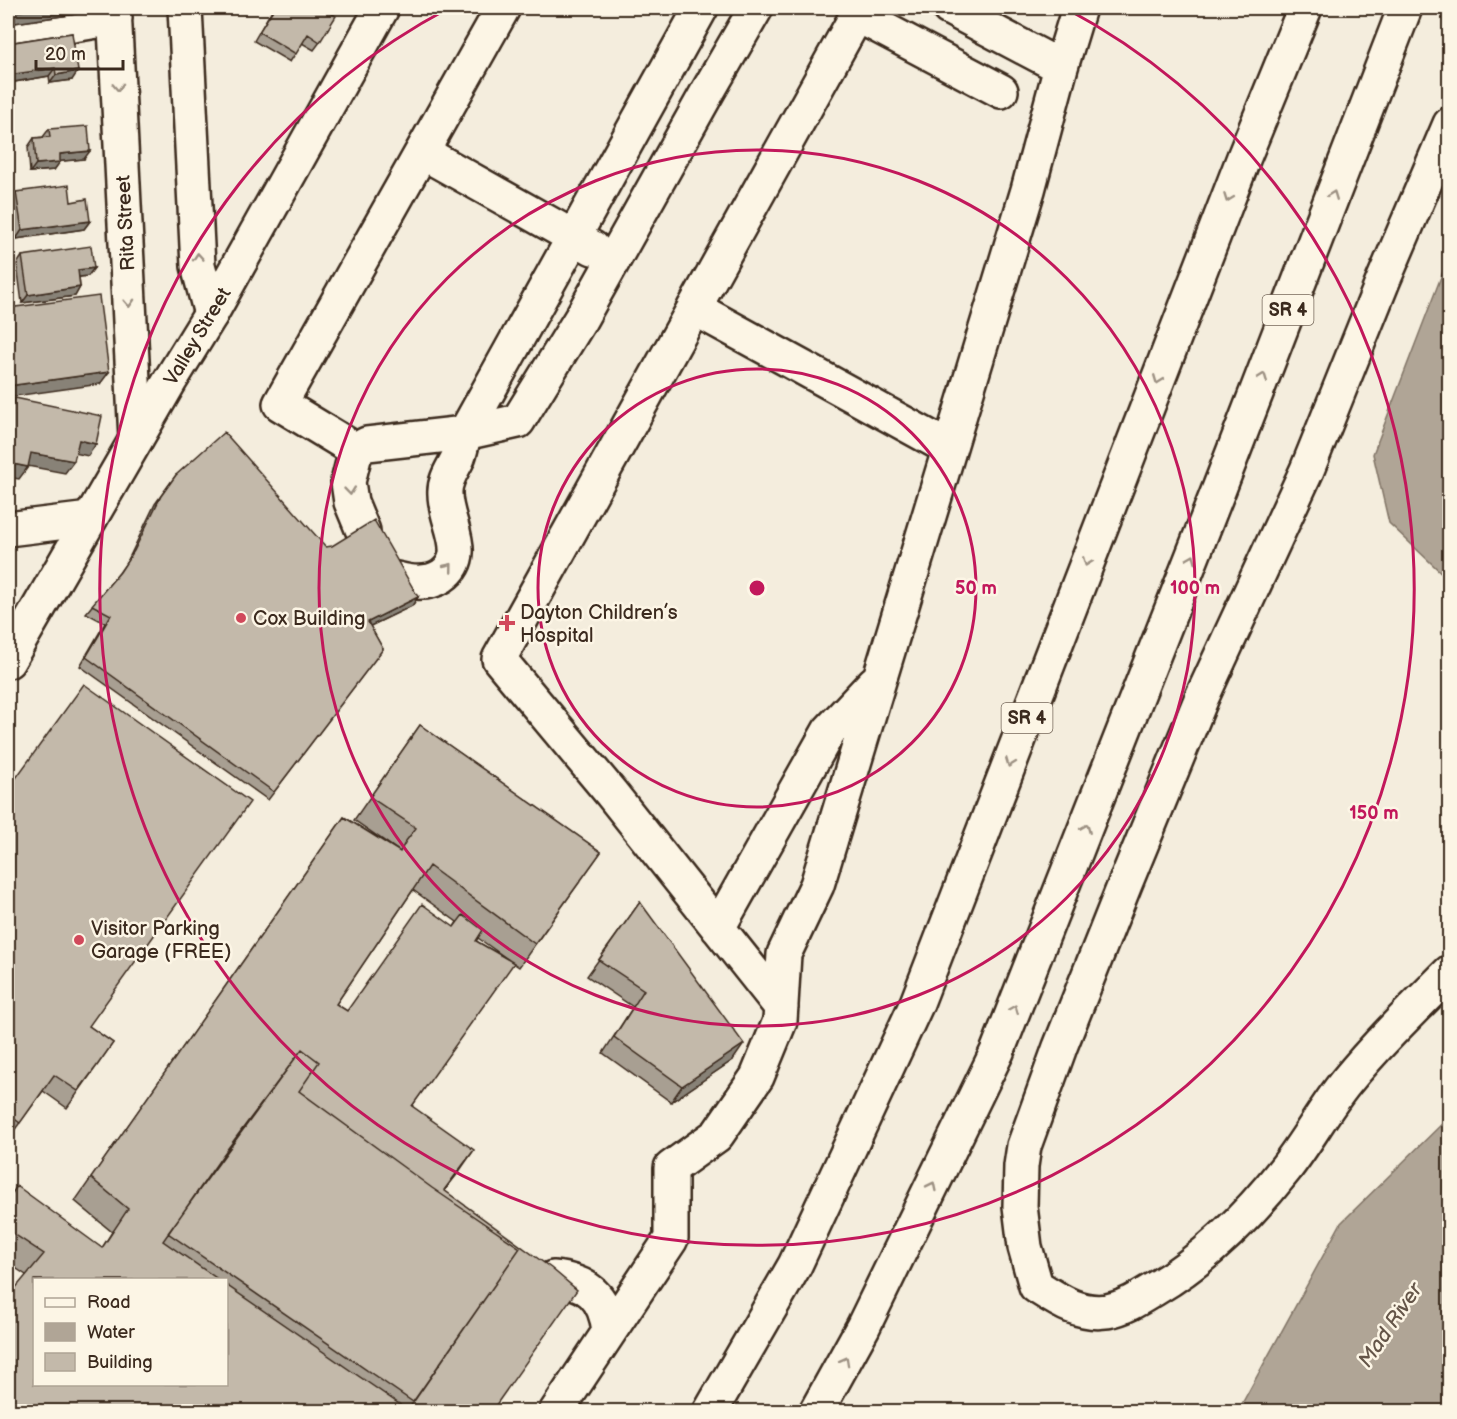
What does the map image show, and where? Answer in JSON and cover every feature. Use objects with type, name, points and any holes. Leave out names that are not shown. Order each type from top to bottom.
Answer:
[{"type":"main road","points":[[185,8],[198,266],[211,314]]},
{"type":"main road","name":"Valley Street","points":[[8,662],[211,314],[382,8]]},
{"type":"main road","points":[[356,450],[280,404],[503,8]]},
{"type":"main road","points":[[397,579],[422,583],[438,578],[449,570],[456,558],[456,539],[444,492],[465,433],[701,8]]},
{"type":"main road","points":[[363,531],[351,502],[348,482],[356,450],[367,444],[465,433],[518,421],[580,320],[756,8]]},
{"type":"main road","points":[[949,8],[1061,67]]},
{"type":"main road","points":[[556,1412],[670,1239],[671,1168],[717,1135],[757,1077],[780,1021],[784,954],[817,885],[1028,190],[1078,8]]},
{"type":"main road","points":[[1244,157],[1293,8]]},
{"type":"main road","name":"SR 4","points":[[710,1412],[795,1266],[917,1003],[1244,157],[1305,8]]},
{"type":"main road","name":"SR 4","points":[[816,1412],[863,1327],[997,1052],[1220,489],[1405,8]]},
{"type":"main road","points":[[8,36],[114,13]]},
{"type":"main road","name":"Rita Street","points":[[114,13],[136,439]]},
{"type":"main road","points":[[781,1007],[611,793],[499,659],[857,15],[1001,91]]},
{"type":"main road","points":[[1449,124],[1307,470],[1198,708],[1129,873],[1023,1146],[1020,1206],[1025,1247],[1036,1286],[1066,1305],[1086,1311],[1107,1311],[1126,1305],[1169,1280],[1212,1247],[1251,1209],[1287,1167],[1344,1084],[1382,1040],[1449,972]]},
{"type":"main road","points":[[422,152],[613,259]]},
{"type":"main road","points":[[694,308],[950,448]]},
{"type":"main road","points":[[8,529],[90,519]]},
{"type":"main road","points":[[718,928],[829,731],[880,676]]},
{"type":"main road","points":[[536,1291],[553,1278],[570,1279],[586,1287],[598,1299],[607,1316],[609,1331]]},
{"type":"water","points":[[1449,256],[1449,580],[1389,523],[1373,454]]},
{"type":"water","name":"Mad River","points":[[1449,1117],[1449,1411],[1238,1411],[1341,1223]]},
{"type":"building","points":[[10,8],[42,8],[11,12]]},
{"type":"building","points":[[274,8],[322,8],[336,16],[320,42],[308,34],[296,54],[259,32]]},
{"type":"building","points":[[72,33],[78,71],[56,75],[55,68],[8,75],[8,43]]},
{"type":"building","points":[[88,126],[90,151],[60,154],[60,162],[36,164],[34,138],[50,137],[49,129]]},
{"type":"building","points":[[69,185],[71,202],[87,199],[90,221],[22,230],[16,192]]},
{"type":"building","points":[[91,246],[94,268],[78,270],[80,287],[28,295],[22,256]]},
{"type":"building","points":[[99,296],[109,372],[8,386],[8,308]]},
{"type":"building","points":[[15,398],[102,416],[96,444],[79,440],[74,461],[31,453],[28,467],[8,463],[8,404],[13,405]]},
{"type":"building","name":"Cox Building","points":[[224,432],[326,547],[332,546],[374,520],[418,597],[368,622],[383,649],[274,792],[86,657],[111,615],[92,605],[120,572],[134,551],[161,496],[176,475]]},
{"type":"building","name":"Visitor Parking Garage (FREE)","points":[[84,684],[250,802],[89,1026],[113,1043],[96,1067],[78,1091],[54,1075],[20,1123],[8,1114],[8,789]]},
{"type":"building","points":[[420,725],[601,852],[535,944],[429,866],[336,1004],[347,1011],[422,904],[454,927],[463,915],[483,930],[476,941],[514,963],[412,1106],[474,1150],[444,1190],[551,1268],[577,1290],[491,1412],[433,1412],[426,1407],[423,1412],[8,1412],[8,1297],[44,1254],[8,1230],[8,1199],[17,1186],[102,1248],[128,1209],[91,1178],[344,817],[400,852],[416,828],[370,797]],"holes":[[[302,1049],[319,1062],[299,1091],[432,1188],[520,1248],[408,1410],[228,1286],[228,1386],[33,1386],[33,1278],[216,1278],[163,1241],[223,1155]]]},
{"type":"building","points":[[640,902],[744,1044],[682,1086],[614,1037],[644,990],[599,960]]},
{"type":"building","points":[[302,1049],[319,1062],[299,1091],[432,1188],[520,1248],[413,1402],[168,1233]]},
{"type":"place","name":"Cox Building","points":[[241,618]]},
{"type":"place","name":"Dayton Children’s Hospital","points":[[507,623]]},
{"type":"place","name":"Visitor Parking Garage (FREE)","points":[[79,940]]}]
